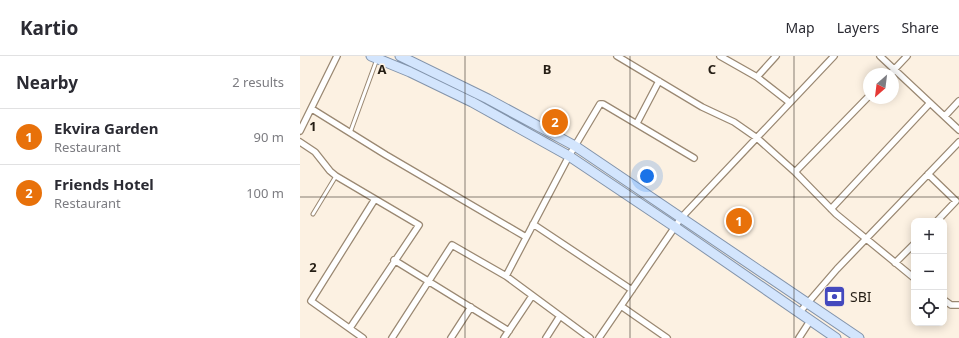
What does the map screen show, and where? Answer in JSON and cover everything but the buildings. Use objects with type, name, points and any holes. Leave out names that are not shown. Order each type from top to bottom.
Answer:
[{"type":"main road","points":[[400,56],[488,98],[575,146],[859,338]]},
{"type":"main road","points":[[374,57],[410,72],[472,102],[569,156],[675,226],[836,338]]},
{"type":"street","points":[[300,131],[337,56]]},
{"type":"street","points":[[617,56],[702,107],[734,122],[757,138],[795,172],[832,209],[895,264],[911,276]]},
{"type":"street","points":[[720,56],[757,77],[789,102]]},
{"type":"street","points":[[757,77],[776,56]]},
{"type":"street","points":[[598,338],[681,218],[834,56]]},
{"type":"street","points":[[880,56],[889,68]]},
{"type":"street","points":[[896,68],[907,56]]},
{"type":"street","points":[[899,78],[930,103],[959,130]]},
{"type":"street","points":[[637,123],[659,81]]},
{"type":"street","points":[[944,116],[959,101]]},
{"type":"street","points":[[795,172],[863,102]]},
{"type":"street","points":[[832,209],[930,103]]},
{"type":"street","points":[[506,276],[569,156],[600,104],[603,104],[637,123],[694,158]]},
{"type":"street","points":[[312,109],[526,237]]},
{"type":"street","points":[[300,142],[315,152],[330,171],[336,176],[419,226],[394,260],[350,328]]},
{"type":"street","points":[[799,313],[866,238],[959,142]]},
{"type":"street","points":[[928,174],[956,201],[940,218]]},
{"type":"street","points":[[363,338],[311,301],[375,199]]},
{"type":"street","points":[[533,224],[632,290]]},
{"type":"street","points":[[392,338],[452,245],[506,276],[590,338]]},
{"type":"street","points":[[895,264],[911,247]]},
{"type":"street","points":[[394,260],[509,331]]},
{"type":"street","points":[[504,338],[532,296]]},
{"type":"street","points":[[947,302],[951,305],[959,306]]},
{"type":"street","points":[[621,306],[667,338]]},
{"type":"street","points":[[451,338],[471,307]]},
{"type":"street","points":[[546,338],[560,316]]},
{"type":"street","points":[[799,338],[810,321]]},
{"type":"lane","points":[[350,133],[374,57]]},
{"type":"lane","points":[[313,214],[336,176]]},
{"type":"place","name":"Friends Hotel","points":[[555,122]]},
{"type":"place","name":"Ekvira Garden","points":[[739,221]]},
{"type":"place","name":"SBI","points":[[834,296]]}]
